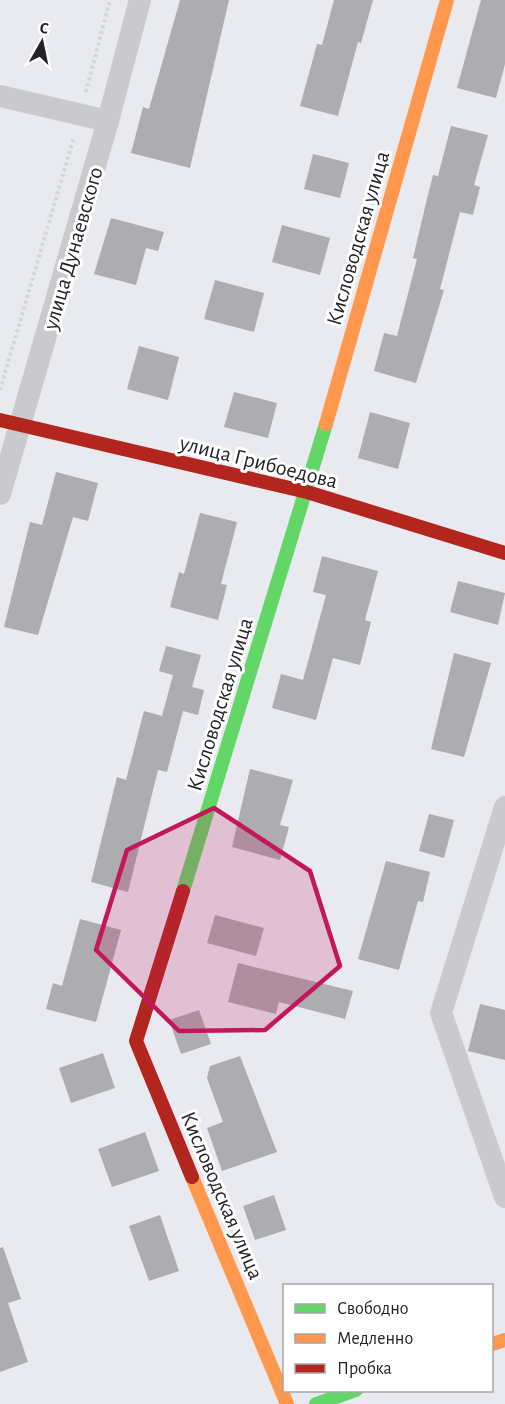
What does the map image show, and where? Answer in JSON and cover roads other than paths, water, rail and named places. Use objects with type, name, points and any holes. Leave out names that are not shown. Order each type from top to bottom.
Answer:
[{"type":"street","name":"улица Дунаевского","points":[[0,494],[10,423],[108,121],[140,0]]},
{"type":"street","name":"Кисловодская улица","points":[[287,1404],[136,1041],[307,492],[447,0]]},
{"type":"street","points":[[0,96],[108,121]]},
{"type":"street","name":"улица Грибоедова","points":[[10,423],[307,492],[505,553]]},
{"type":"street","points":[[505,807],[441,1012],[505,1197]]},
{"type":"street","points":[[316,1404],[350,1392]]}]
